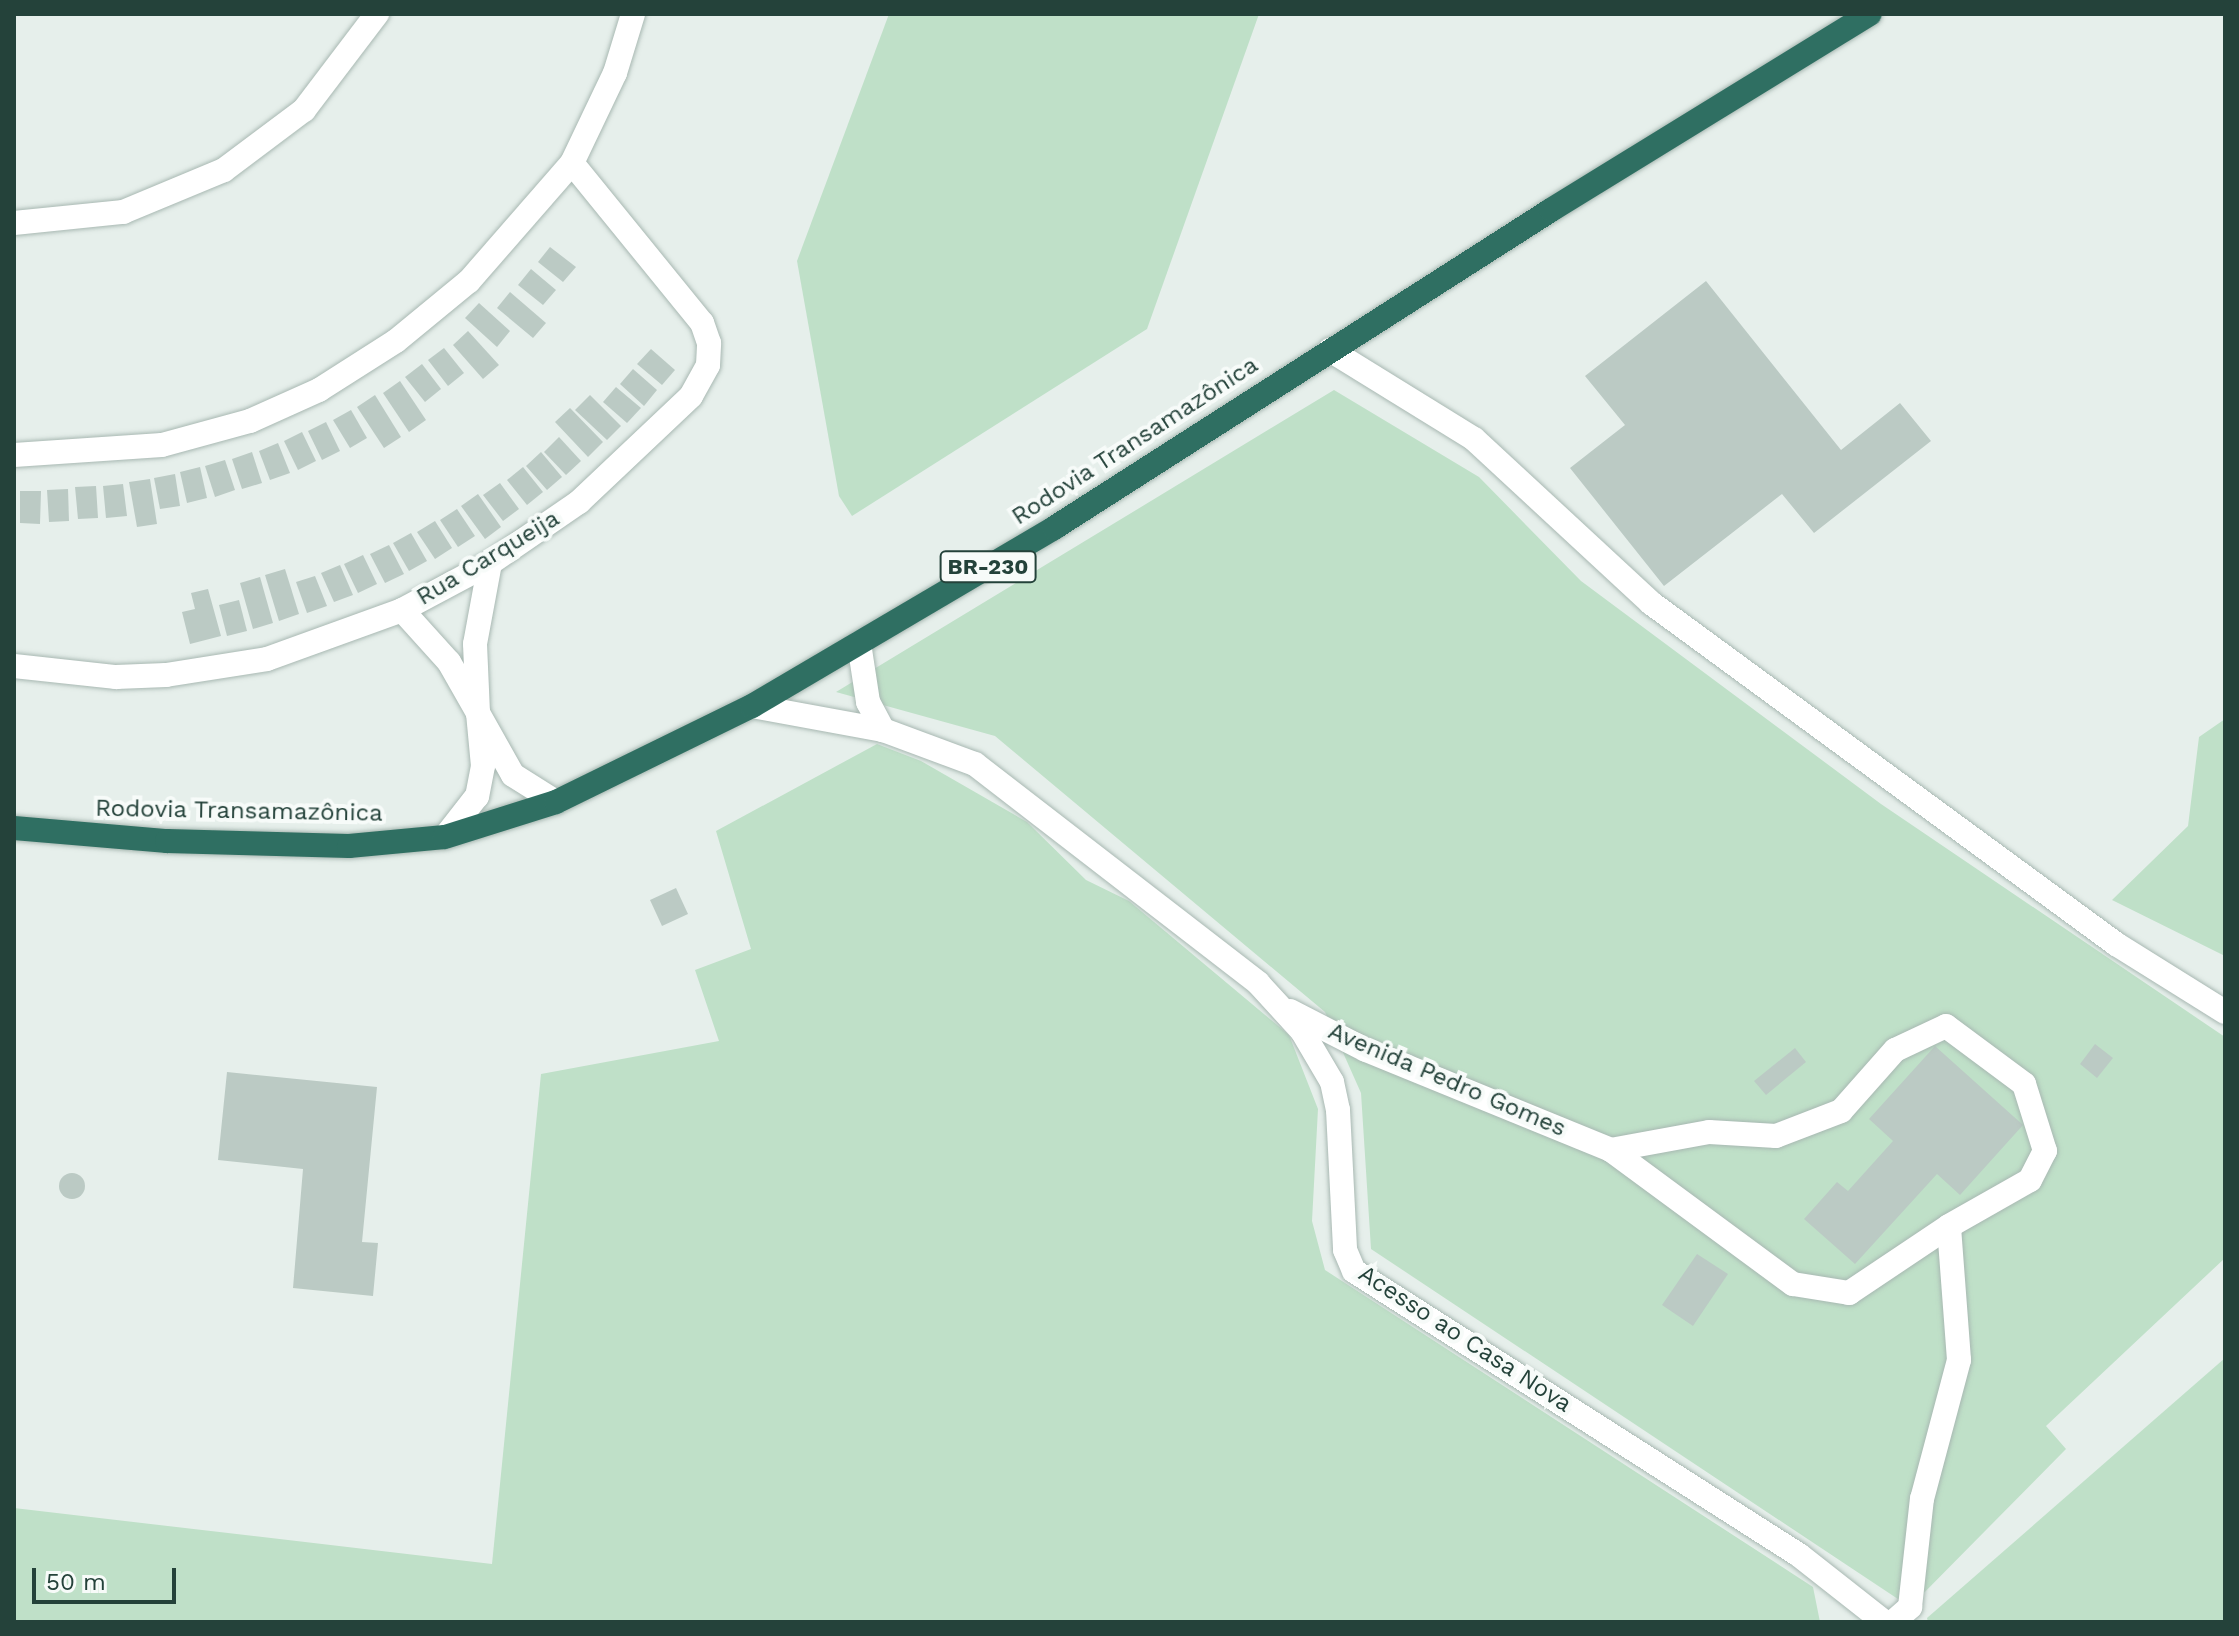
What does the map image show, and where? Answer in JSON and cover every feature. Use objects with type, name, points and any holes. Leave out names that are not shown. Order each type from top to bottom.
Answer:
[{"type":"highway","name":"Rodovia Transamazônica","points":[[14,828],[144,840],[318,845],[445,837],[556,802],[752,706],[1054,528],[1330,350],[1870,14]]},
{"type":"street","points":[[14,223],[123,212],[224,170],[304,110],[377,14]]},
{"type":"street","points":[[14,455],[162,445],[250,421],[319,390],[396,341],[469,281],[572,163],[615,73],[633,14]]},
{"type":"street","name":"Rua Carqueija","points":[[14,666],[116,677],[217,668],[267,659],[402,610],[490,563],[579,502],[673,416],[702,381],[708,365],[709,343],[702,323],[572,163]]},
{"type":"street","points":[[1330,350],[1474,439],[1651,603],[2104,935],[2225,1012]]},
{"type":"street","points":[[445,837],[477,796],[483,766],[474,654],[490,563]]},
{"type":"street","points":[[402,610],[449,662],[513,775],[556,802]]},
{"type":"street","points":[[859,643],[868,702],[883,730]]},
{"type":"street","name":"Acesso ao Casa Nova","points":[[752,706],[883,730],[951,751],[1002,782],[1284,1008],[1332,1082],[1338,1110],[1345,1250],[1354,1271],[1799,1555],[1884,1622]]},
{"type":"street","name":"Avenida Pedro Gomes","points":[[1284,1008],[1366,1050],[1611,1150],[1793,1284],[1849,1293],[1949,1226],[2030,1180],[2045,1151],[2024,1084],[1946,1026],[1895,1050],[1841,1111],[1776,1136],[1709,1132],[1611,1150]]},
{"type":"street","points":[[1893,1622],[1910,1607],[1922,1499],[1959,1360],[1949,1226]]},
{"type":"green space","points":[[889,14],[1259,14],[1147,329],[852,516],[839,496],[797,261]]},
{"type":"green space","points":[[1334,390],[1479,477],[1581,581],[1881,804],[2225,1037],[2225,1258],[2046,1426],[2066,1449],[1910,1607],[1371,1249],[1361,1093],[1325,1012],[995,736],[836,692]]},
{"type":"green space","points":[[2225,719],[2225,956],[2112,900],[2188,826],[2199,737]]},
{"type":"green space","points":[[877,744],[921,761],[1027,822],[1086,880],[1129,901],[1289,1035],[1318,1109],[1312,1221],[1325,1270],[1813,1587],[1820,1622],[14,1622],[14,1508],[492,1564],[541,1074],[719,1041],[695,970],[751,949],[716,831]]},
{"type":"green space","points":[[2225,1358],[2225,1622],[1928,1622],[1927,1618]]},
{"type":"building","points":[[550,247],[576,267],[563,282],[538,262]]},
{"type":"building","points":[[531,269],[556,290],[543,305],[518,285]]},
{"type":"building","points":[[1706,281],[1841,450],[1900,403],[1931,441],[1814,533],[1782,494],[1664,586],[1570,468],[1625,425],[1585,376]]},
{"type":"building","points":[[510,292],[546,323],[533,338],[497,308]]},
{"type":"building","points":[[479,303],[510,331],[497,347],[465,318]]},
{"type":"building","points":[[468,331],[499,365],[483,379],[453,345]]},
{"type":"building","points":[[444,348],[464,373],[448,386],[428,360]]},
{"type":"building","points":[[651,349],[675,370],[662,385],[637,364]]},
{"type":"building","points":[[422,364],[441,389],[425,402],[405,377]]},
{"type":"building","points":[[633,369],[657,390],[644,406],[620,384]]},
{"type":"building","points":[[400,381],[426,420],[409,432],[383,393]]},
{"type":"building","points":[[616,387],[641,408],[627,423],[603,402]]},
{"type":"building","points":[[375,395],[401,437],[384,448],[357,407]]},
{"type":"building","points":[[590,395],[621,426],[607,440],[575,410]]},
{"type":"building","points":[[570,408],[603,442],[588,457],[555,422]]},
{"type":"building","points":[[351,410],[367,438],[350,448],[333,420]]},
{"type":"building","points":[[326,422],[340,451],[322,460],[308,431]]},
{"type":"building","points":[[302,432],[316,461],[298,470],[284,441]]},
{"type":"building","points":[[559,437],[581,461],[566,475],[544,452]]},
{"type":"building","points":[[278,443],[290,473],[270,480],[259,451]]},
{"type":"building","points":[[252,452],[262,483],[242,489],[232,459]]},
{"type":"building","points":[[541,452],[562,477],[547,490],[526,466]]},
{"type":"building","points":[[225,460],[235,490],[215,497],[205,466]]},
{"type":"building","points":[[200,467],[207,498],[187,503],[180,472]]},
{"type":"building","points":[[523,467],[543,492],[527,505],[507,480]]},
{"type":"building","points":[[175,474],[180,506],[160,509],[154,478]]},
{"type":"building","points":[[150,479],[157,524],[137,527],[129,482]]},
{"type":"building","points":[[500,483],[519,509],[503,521],[483,495]]},
{"type":"building","points":[[123,484],[127,516],[106,518],[103,486]]},
{"type":"building","points":[[96,486],[98,518],[78,519],[75,487]]},
{"type":"building","points":[[68,489],[69,521],[49,522],[47,490]]},
{"type":"building","points":[[20,491],[41,491],[40,524],[20,523]]},
{"type":"building","points":[[478,494],[501,527],[485,539],[461,506]]},
{"type":"building","points":[[457,509],[475,536],[458,547],[440,520]]},
{"type":"building","points":[[435,521],[452,548],[435,559],[417,532]]},
{"type":"building","points":[[411,533],[427,561],[409,571],[393,543]]},
{"type":"building","points":[[389,545],[404,574],[385,583],[370,554]]},
{"type":"building","points":[[363,555],[377,584],[358,593],[344,564]]},
{"type":"building","points":[[340,565],[353,595],[334,602],[321,573]]},
{"type":"building","points":[[285,569],[299,614],[279,621],[265,575]]},
{"type":"building","points":[[315,576],[327,606],[307,613],[296,582]]},
{"type":"building","points":[[260,577],[273,623],[253,629],[240,583]]},
{"type":"building","points":[[208,589],[221,636],[190,644],[182,612],[195,609],[191,593]]},
{"type":"building","points":[[239,600],[247,631],[227,636],[219,605]]},
{"type":"building","points":[[676,888],[688,914],[662,926],[650,900]]},
{"type":"building","points":[[2095,1044],[2113,1058],[2097,1078],[2080,1064]]},
{"type":"building","points":[[1935,1046],[2023,1125],[1960,1195],[1937,1174],[1855,1264],[1804,1219],[1837,1182],[1848,1191],[1893,1141],[1869,1119]]},
{"type":"building","points":[[1795,1048],[1806,1062],[1766,1095],[1754,1081]]},
{"type":"building","points":[[227,1072],[377,1087],[362,1242],[378,1243],[373,1296],[293,1288],[303,1169],[218,1160]]},
{"type":"building","points":[[72,1173],[81,1177],[85,1186],[81,1195],[72,1199],[63,1195],[59,1186],[63,1177]]},
{"type":"building","points":[[1697,1254],[1728,1274],[1693,1326],[1662,1305]]}]
